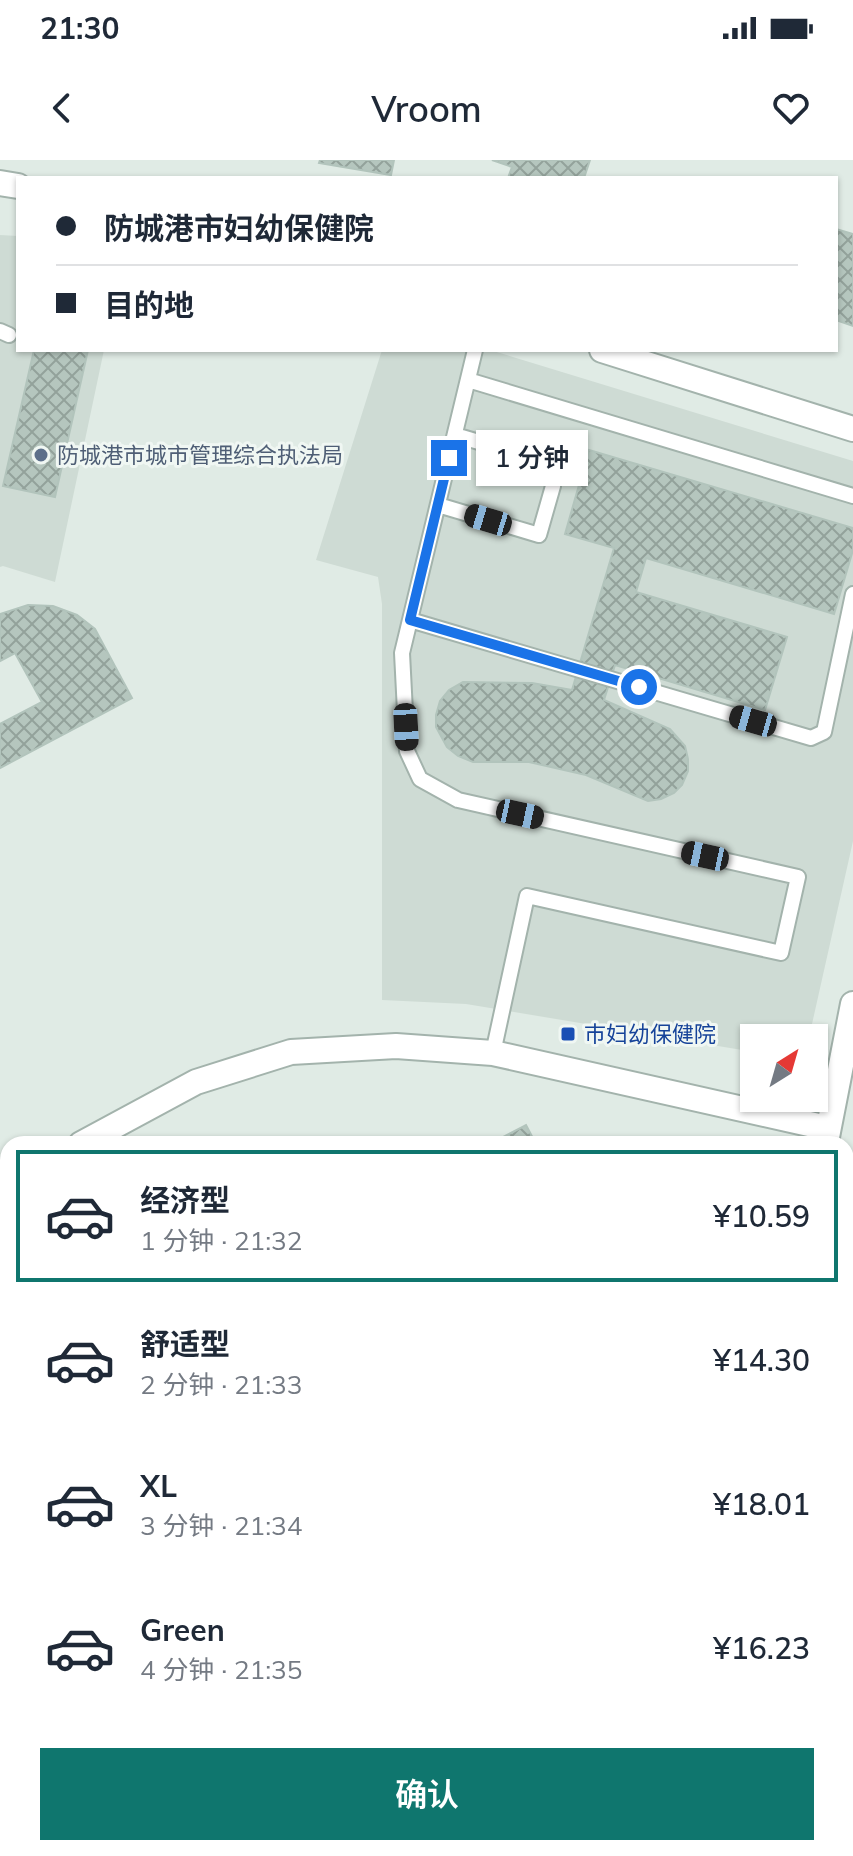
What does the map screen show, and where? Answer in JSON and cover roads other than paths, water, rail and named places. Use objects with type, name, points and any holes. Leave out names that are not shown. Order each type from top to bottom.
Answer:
[{"type":"street","points":[[608,352],[853,429]]},
{"type":"street","points":[[96,1136],[196,1082],[291,1052],[396,1046],[493,1053],[827,1136],[853,1004]]},
{"type":"lane","points":[[475,352],[402,653],[407,751],[420,779],[458,800],[798,877],[781,953],[527,896],[493,1053]]},
{"type":"lane","points":[[468,380],[853,496]]},
{"type":"lane","points":[[455,435],[567,468]]},
{"type":"lane","points":[[438,505],[539,535],[553,486]]},
{"type":"lane","points":[[410,620],[811,738],[824,732],[853,594]]},
{"type":"place","name":"防城港市城市管理综合执法局","points":[[41,455]]},
{"type":"place","name":"巿妇幼保健院","points":[[568,1034]]}]
